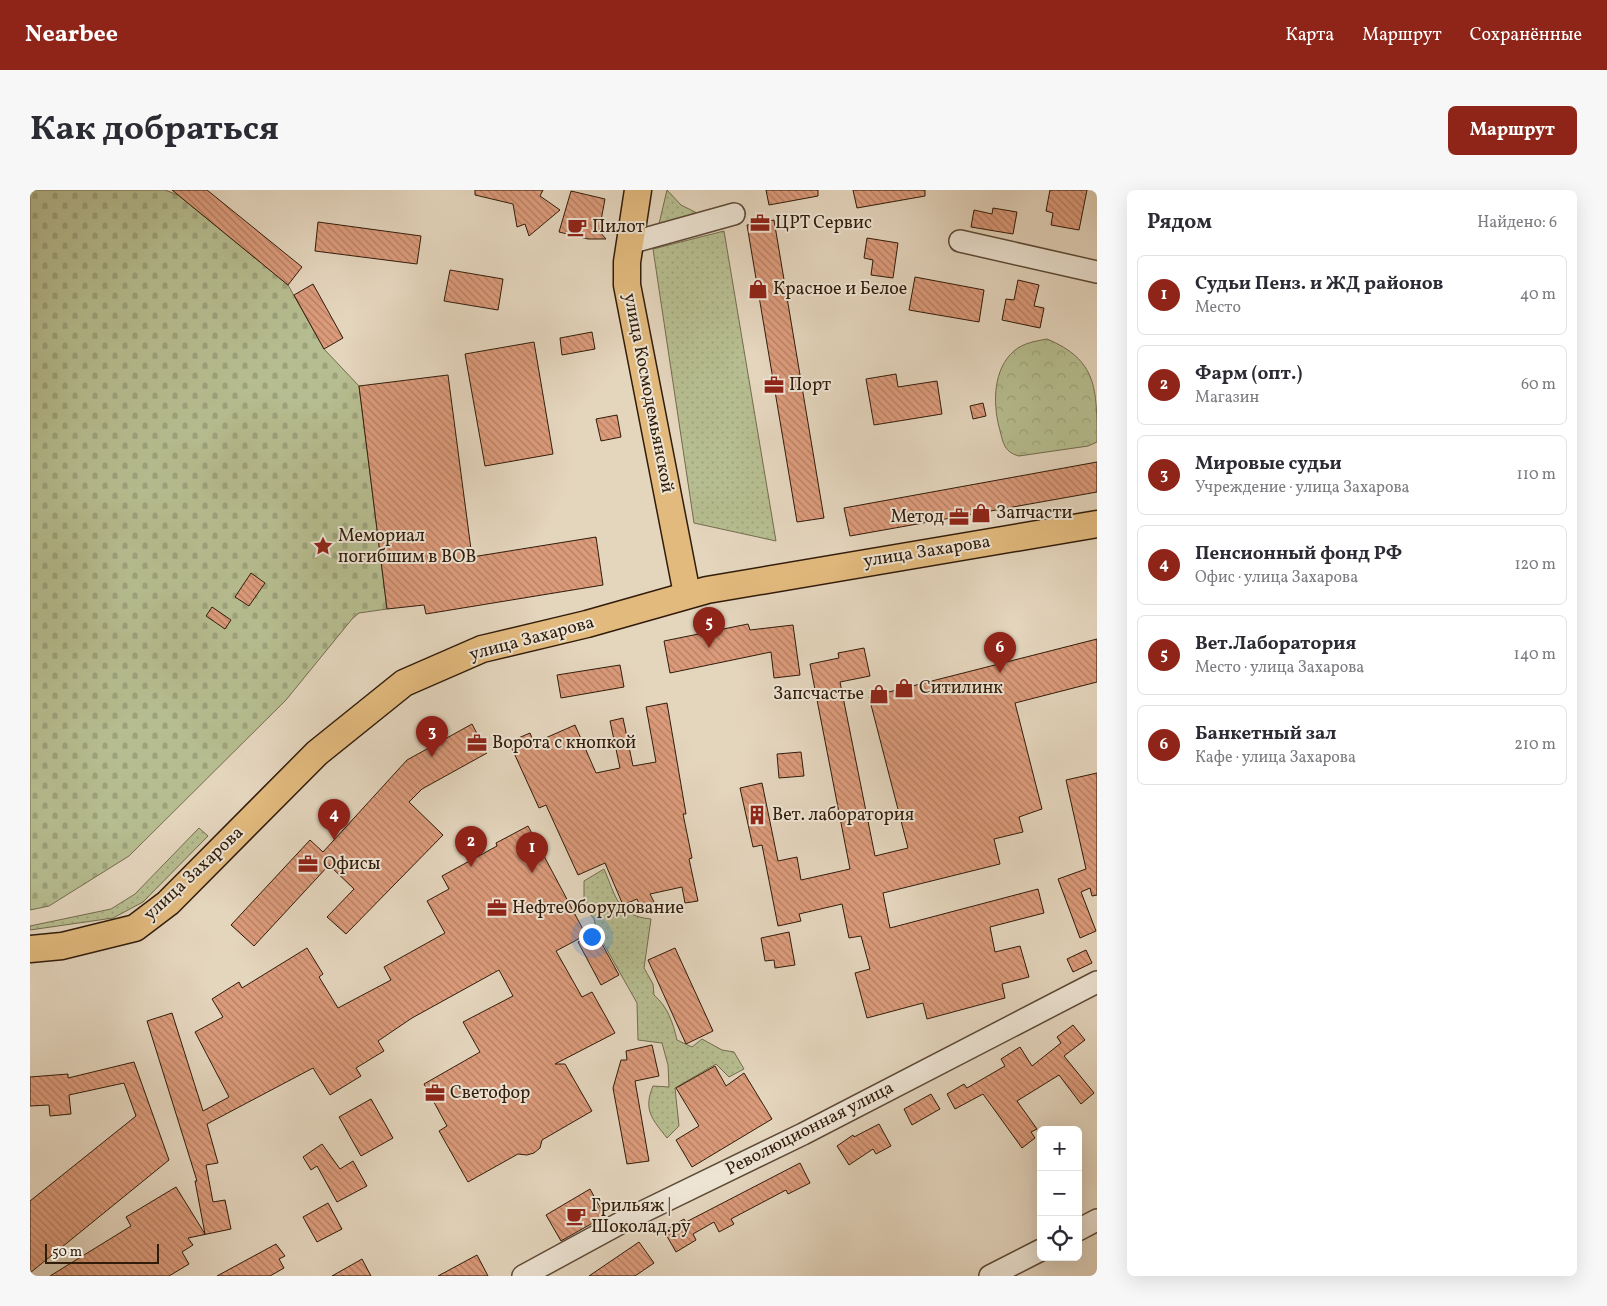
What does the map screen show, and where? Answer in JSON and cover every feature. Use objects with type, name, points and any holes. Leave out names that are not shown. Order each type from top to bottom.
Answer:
[{"type":"main road","name":"улица Космодемьянской","points":[[638,190],[626,285],[687,594]]},
{"type":"main road","name":"улица Захарова","points":[[30,949],[62,946],[135,928],[168,903],[317,753],[404,683],[482,649],[653,606],[687,594],[1097,524]]},
{"type":"street","points":[[630,243],[734,214]]},
{"type":"street","points":[[960,241],[1097,272]]},
{"type":"street","name":"Революционная улица","points":[[523,1276],[626,1220],[803,1134],[1097,982]]},
{"type":"street","points":[[1082,1228],[1097,1220]]},
{"type":"street","points":[[990,1276],[1037,1252]]},
{"type":"green space","points":[[30,190],[165,190],[178,195],[288,285],[324,349],[359,386],[387,609],[359,613],[352,619],[286,700],[129,856],[49,906],[30,910]]},
{"type":"green space","points":[[667,190],[681,205],[703,216],[658,228]]},
{"type":"green space","points":[[724,231],[776,541],[694,523],[653,249]]},
{"type":"green space","points":[[1047,339],[1064,347],[1076,356],[1091,378],[1096,406],[1097,442],[1088,446],[1019,456],[1007,449],[999,427],[996,408],[998,377],[1007,358],[1014,351],[1025,344]]},
{"type":"green space","points":[[199,828],[208,836],[143,902],[113,918],[30,930],[30,926],[111,909],[135,894]]},
{"type":"green space","points":[[604,869],[615,896],[624,909],[631,914],[651,919],[644,968],[653,984],[654,995],[663,1005],[669,1016],[677,1040],[692,1047],[702,1039],[722,1050],[734,1052],[744,1069],[729,1077],[716,1064],[675,1088],[679,1126],[667,1138],[653,1120],[649,1108],[650,1094],[653,1086],[669,1087],[668,1065],[662,1043],[638,1040],[637,1003],[597,932],[594,919],[584,906],[584,881]]},
{"type":"building","points":[[172,190],[207,190],[302,267],[288,285]]},
{"type":"building","points":[[475,190],[543,190],[540,196],[560,210],[529,236],[525,224],[517,227],[513,204],[475,195]]},
{"type":"building","points":[[766,190],[818,190],[818,196],[769,205]]},
{"type":"building","points":[[853,190],[925,190],[925,196],[857,208]]},
{"type":"building","points":[[1050,190],[1087,190],[1079,230],[1051,225],[1053,213],[1046,211]]},
{"type":"building","points":[[571,191],[605,199],[599,231],[606,239],[588,239],[559,232]]},
{"type":"building","points":[[993,208],[1017,212],[1013,234],[971,227],[974,210],[992,214]]},
{"type":"building","points":[[774,220],[824,518],[797,522],[747,225]]},
{"type":"building","points":[[318,222],[421,236],[417,264],[315,251]]},
{"type":"building","points":[[867,238],[898,243],[893,278],[871,275],[873,260],[864,258]]},
{"type":"building","points":[[450,270],[503,279],[498,310],[444,301]]},
{"type":"building","points":[[915,277],[984,290],[979,322],[909,310]]},
{"type":"building","points":[[1018,280],[1039,285],[1034,306],[1044,308],[1040,328],[1002,320],[1006,299],[1014,300]]},
{"type":"building","points":[[313,284],[343,338],[324,349],[294,295]]},
{"type":"building","points":[[592,332],[595,349],[562,355],[560,338]]},
{"type":"building","points":[[534,342],[553,454],[485,466],[465,354]]},
{"type":"building","points":[[896,374],[898,387],[937,381],[942,414],[874,425],[866,379]]},
{"type":"building","points":[[448,375],[472,557],[596,537],[603,585],[426,614],[424,605],[387,609],[359,386]]},
{"type":"building","points":[[983,403],[986,416],[973,419],[970,406]]},
{"type":"building","points":[[617,415],[621,437],[601,441],[596,419]]},
{"type":"building","points":[[1097,462],[1097,492],[850,536],[844,508]]},
{"type":"building","points":[[251,573],[265,583],[249,606],[235,597]]},
{"type":"building","points":[[212,607],[231,620],[225,629],[206,616]]},
{"type":"building","points":[[748,624],[750,630],[793,625],[800,675],[774,678],[771,652],[670,673],[664,641]]},
{"type":"building","points":[[1097,639],[1097,682],[1015,703],[1042,809],[1019,817],[1023,832],[994,839],[1000,864],[883,893],[890,928],[1038,889],[1044,913],[990,927],[995,952],[1020,946],[1029,977],[1002,984],[1005,998],[927,1019],[923,1003],[867,1018],[855,973],[870,969],[861,936],[849,938],[842,904],[799,914],[801,921],[778,926],[762,845],[753,847],[740,788],[762,783],[778,861],[797,857],[801,880],[850,869],[810,664],[839,658],[838,653],[864,648],[870,676],[840,682],[875,856],[908,848],[869,697]]},
{"type":"building","points":[[620,665],[624,687],[561,698],[557,675]]},
{"type":"building","points":[[667,703],[686,814],[683,814],[692,858],[689,859],[698,901],[685,903],[682,887],[650,894],[655,904],[642,910],[637,899],[623,905],[605,863],[578,875],[546,805],[539,808],[509,742],[530,733],[534,743],[575,725],[596,773],[620,768],[610,721],[623,718],[633,766],[656,762],[646,707]]},
{"type":"building","points":[[472,724],[487,753],[422,789],[409,802],[443,835],[346,934],[327,917],[354,889],[329,865],[254,946],[231,925],[310,840],[323,852],[407,760]]},
{"type":"building","points":[[801,752],[804,776],[779,778],[777,754]]},
{"type":"building","points":[[1097,773],[1097,895],[1092,896],[1090,888],[1081,892],[1096,931],[1080,938],[1058,879],[1086,869],[1066,780]]},
{"type":"building","points":[[528,826],[586,935],[556,951],[582,997],[592,992],[615,1033],[555,1064],[565,1064],[592,1111],[542,1140],[540,1148],[534,1153],[527,1155],[518,1154],[468,1182],[439,1131],[447,1126],[424,1084],[480,1052],[463,1022],[513,996],[499,970],[412,1018],[378,1041],[384,1051],[356,1068],[361,1076],[330,1095],[313,1068],[207,1124],[218,1163],[206,1165],[213,1202],[225,1200],[231,1229],[188,1238],[193,1245],[182,1252],[189,1264],[169,1276],[50,1276],[131,1226],[126,1217],[176,1187],[205,1234],[195,1181],[197,1181],[147,1021],[172,1013],[203,1111],[229,1097],[195,1032],[223,1017],[212,999],[239,982],[242,988],[307,948],[323,974],[319,977],[338,1008],[391,980],[384,967],[445,933],[427,901],[449,889],[442,876],[497,846],[496,843]]},
{"type":"building","points":[[789,932],[795,965],[775,968],[774,960],[765,961],[761,938]]},
{"type":"building","points":[[596,933],[619,975],[601,985],[578,942]]},
{"type":"building","points":[[675,948],[713,1031],[686,1044],[648,960]]},
{"type":"building","points":[[1086,950],[1092,963],[1073,972],[1067,959]]},
{"type":"building","points":[[1073,1025],[1085,1040],[1064,1056],[1094,1093],[1081,1104],[1059,1075],[1017,1101],[1037,1129],[1031,1132],[1035,1138],[1022,1148],[983,1094],[955,1109],[947,1094],[964,1084],[967,1088],[1005,1066],[1001,1059],[1020,1047],[1032,1066],[1061,1043],[1057,1037]]},
{"type":"building","points":[[652,1045],[659,1076],[635,1081],[649,1161],[627,1164],[613,1088],[621,1060],[627,1060],[626,1051]]},
{"type":"building","points":[[134,1062],[169,1160],[30,1273],[30,1201],[136,1116],[124,1083],[69,1095],[71,1114],[50,1116],[49,1105],[30,1106],[30,1077],[68,1074],[68,1078]]},
{"type":"building","points":[[715,1066],[726,1086],[744,1073],[772,1119],[692,1167],[676,1140],[699,1126],[676,1088]]},
{"type":"building","points":[[931,1094],[940,1109],[912,1125],[904,1109]]},
{"type":"building","points":[[371,1099],[393,1138],[361,1156],[339,1117]]},
{"type":"building","points":[[879,1124],[891,1146],[876,1154],[873,1149],[849,1165],[837,1146],[853,1135],[854,1137]]},
{"type":"building","points":[[322,1144],[340,1169],[353,1161],[367,1186],[337,1202],[317,1166],[311,1170],[303,1157]]},
{"type":"building","points":[[800,1163],[810,1183],[788,1194],[786,1190],[731,1219],[734,1224],[719,1232],[714,1222],[693,1234],[696,1240],[676,1252],[664,1231],[684,1219],[686,1222]]},
{"type":"building","name":"Грильяж | Шоколад.ру","points":[[590,1189],[605,1216],[561,1241],[546,1215]]},
{"type":"building","points":[[328,1203],[342,1229],[317,1242],[303,1217]]},
{"type":"building","points":[[639,1242],[654,1263],[635,1276],[589,1276]]},
{"type":"building","points":[[276,1244],[285,1256],[279,1259],[284,1268],[270,1276],[217,1276]]},
{"type":"building","points":[[477,1255],[488,1276],[438,1276]]},
{"type":"building","points":[[362,1259],[371,1276],[332,1276]]},
{"type":"place","name":"ЦРТ Сервис","points":[[760,223]]},
{"type":"place","name":"Пилот","points":[[577,227]]},
{"type":"place","name":"Красное и Белое","points":[[758,289]]},
{"type":"place","name":"Порт","points":[[774,385]]},
{"type":"place","name":"Запчасти","points":[[981,513]]},
{"type":"place","name":"Метод","points":[[959,517]]},
{"type":"place","name":"Мемориал погибшим в ВОВ","points":[[323,546]]},
{"type":"place","name":"Вет.Лаборатория","points":[[709,648]]},
{"type":"place","name":"Банкетный зал","points":[[1000,673]]},
{"type":"place","name":"Ситилинк","points":[[904,688]]},
{"type":"place","name":"Запсчастье","points":[[879,694]]},
{"type":"place","name":"Ворота с кнопкой","points":[[477,743]]},
{"type":"place","name":"Мировые судьи","points":[[432,757]]},
{"type":"place","name":"Вет. лаборатория","points":[[757,815]]},
{"type":"place","name":"Пенсионный фонд РФ","points":[[334,840]]},
{"type":"place","name":"Офисы","points":[[308,864]]},
{"type":"place","name":"Фарм (опт.)","points":[[471,867]]},
{"type":"place","name":"Судьи Пенз. и ЖД районов","points":[[532,873]]},
{"type":"place","name":"НефтеОборудование","points":[[497,908]]},
{"type":"place","name":"Светофор","points":[[435,1093]]},
{"type":"place","name":"Грильяж | Шоколад.ру","points":[[576,1216]]}]
